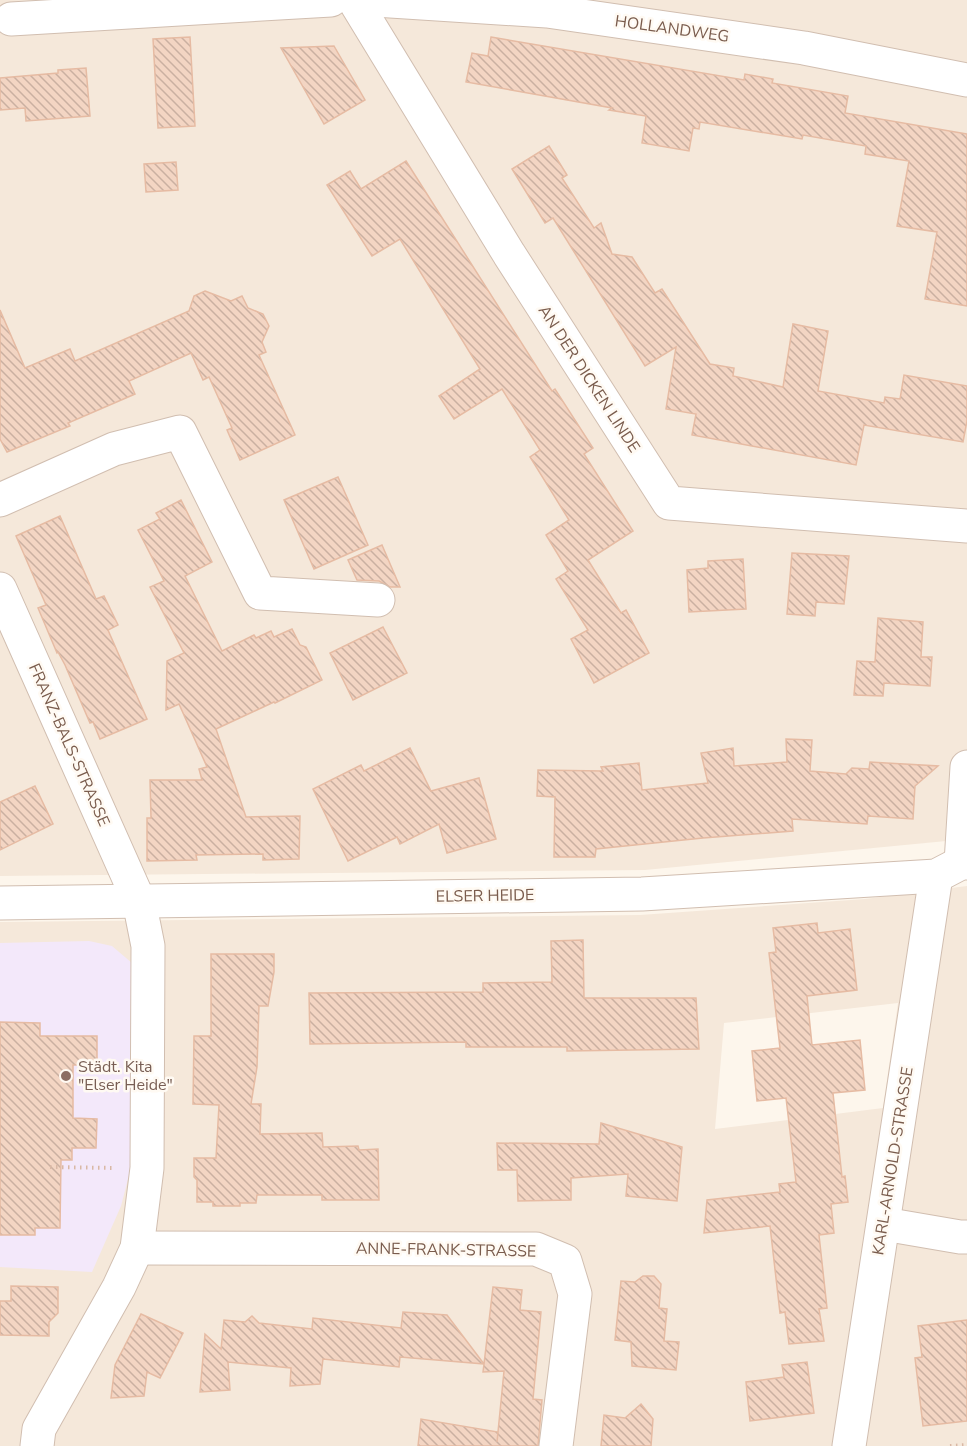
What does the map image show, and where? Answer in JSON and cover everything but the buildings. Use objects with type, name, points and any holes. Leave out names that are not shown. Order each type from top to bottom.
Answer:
[{"type":"street","points":[[11,19],[331,0]]},
{"type":"street","name":"AN DER DICKEN LINDE","points":[[354,0],[509,254],[669,503],[967,526]]},
{"type":"street","name":"HOLLANDWEG","points":[[375,0],[547,11],[804,48],[967,80]]},
{"type":"street","points":[[0,500],[114,449],[180,432],[260,593],[378,600]]},
{"type":"street","name":"FRANZ-BALS-STRASSE","points":[[0,589],[139,900]]},
{"type":"street","name":"KARL-ARNOLD-STRASSE","points":[[849,1446],[884,1224],[955,868],[967,767]]},
{"type":"street","name":"ELSER HEIDE","points":[[0,903],[642,894],[955,868]]},
{"type":"street","points":[[37,1446],[39,1429],[118,1287],[137,1248],[147,1168],[148,946],[139,900]]},
{"type":"street","points":[[884,1224],[960,1238],[967,1237]]},
{"type":"street","name":"ANNE-FRANK-STRASSE","points":[[137,1248],[536,1249],[565,1261],[574,1294],[556,1446]]},
{"type":"path","points":[[50,1167],[147,1168]]},
{"type":"path","points":[[950,1446],[967,1445]]},
{"type":"shaded area","points":[[0,0],[967,0],[967,839],[645,870],[0,876]]},
{"type":"shaded area","points":[[967,886],[967,1446],[0,1446],[0,922],[640,915],[865,899]],"holes":[[[898,1003],[883,1108],[715,1129],[724,1023]]]},
{"type":"shaded area","name":"Städt. Kita \"Elser Heide\"","points":[[89,941],[112,946],[132,963],[133,1160],[121,1206],[92,1272],[0,1267],[0,943]]},
{"type":"place","name":"Städt. Kita \"Elser Heide\"","points":[[66,1076]]}]
